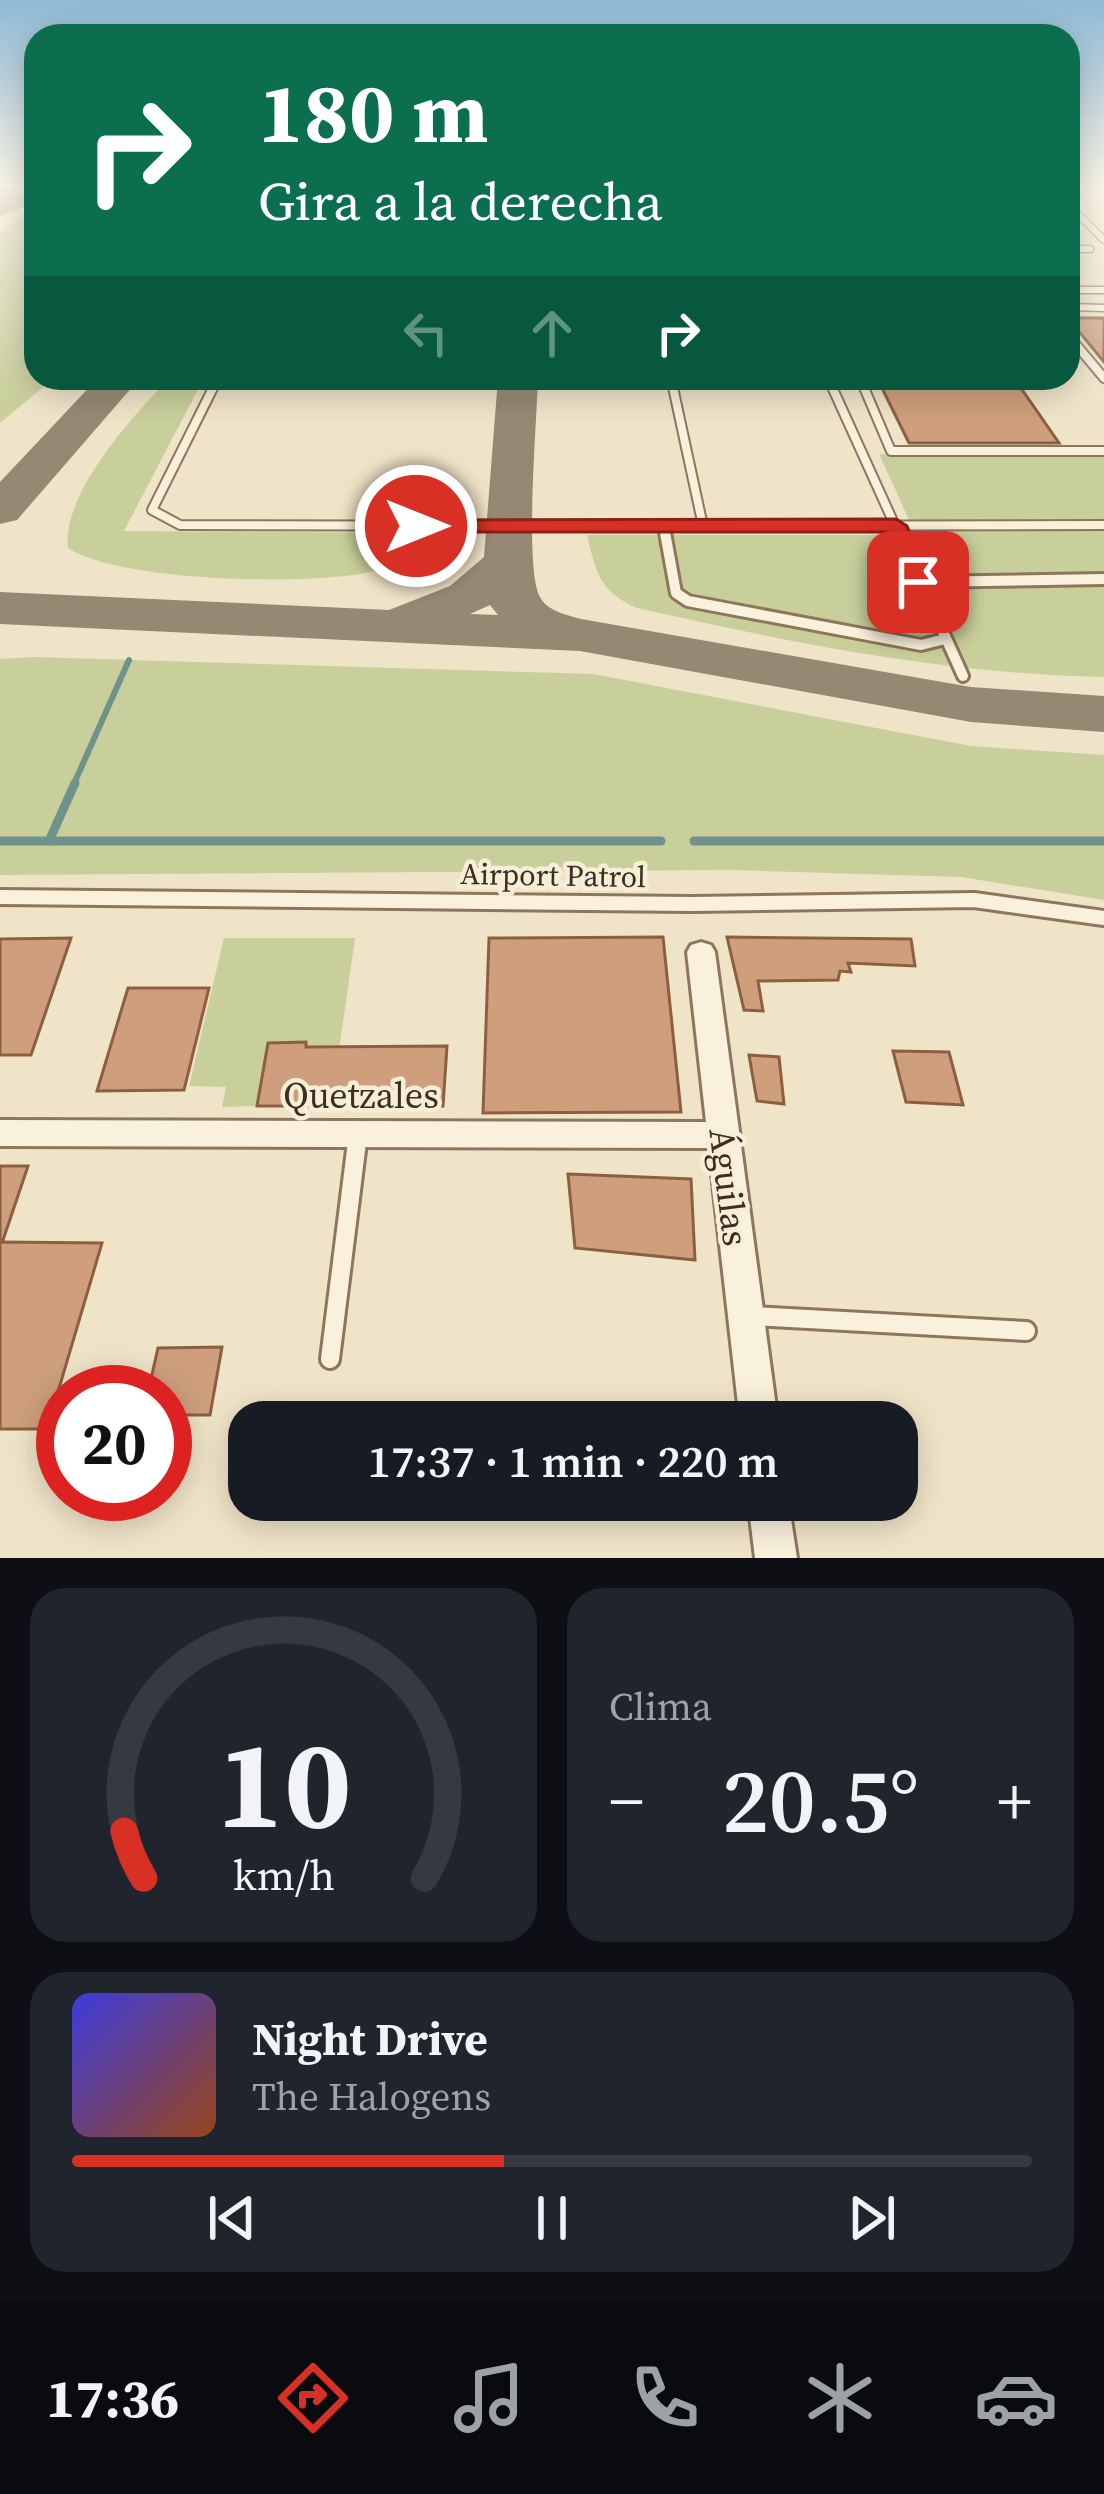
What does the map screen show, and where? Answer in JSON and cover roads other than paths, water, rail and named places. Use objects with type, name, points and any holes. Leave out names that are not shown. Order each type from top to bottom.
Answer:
[{"type":"street","name":"Águilas","points":[[700,952],[756,1401]]},
{"type":"street","name":"Quetzales","points":[[0,1133],[722,1135]]},
{"type":"street","points":[[772,1521],[776,1558]]},
{"type":"lane","points":[[1080,349],[1104,378]]},
{"type":"lane","points":[[212,390],[152,510],[180,525],[1104,525]]},
{"type":"lane","points":[[674,390],[703,526]]},
{"type":"lane","points":[[834,390],[963,676]]},
{"type":"lane","points":[[865,390],[891,452],[1104,451]]},
{"type":"lane","points":[[664,526],[676,592],[688,601],[921,644],[945,639]]},
{"type":"lane","points":[[918,582],[1104,579]]},
{"type":"lane","name":"Airport Patrol","points":[[0,897],[668,904],[974,900],[1104,918]]},
{"type":"lane","points":[[330,1359],[358,1134]]},
{"type":"lane","points":[[745,1316],[1026,1331]]},
{"type":"waterway","points":[[73,786],[129,660]]},
{"type":"waterway","points":[[49,841],[75,783]]},
{"type":"waterway","points":[[0,841],[49,841]]},
{"type":"waterway","points":[[49,841],[661,841]]},
{"type":"waterway","points":[[694,841],[1104,841]]}]
